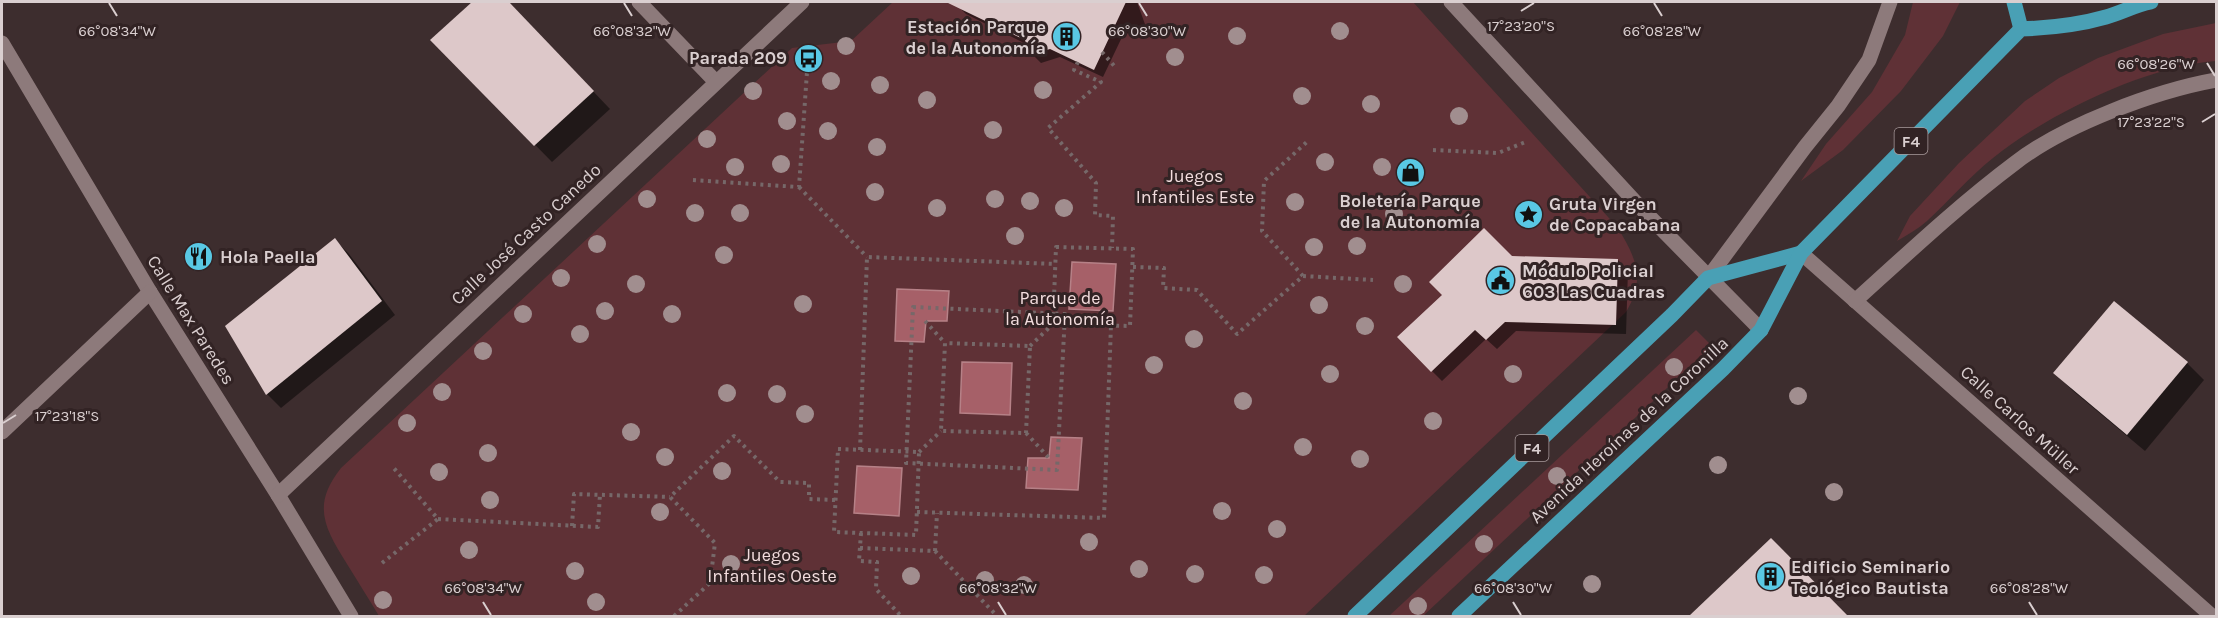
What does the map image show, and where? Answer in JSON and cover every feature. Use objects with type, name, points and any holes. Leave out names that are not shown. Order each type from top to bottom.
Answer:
[{"type":"main road","points":[[2014,2],[2021,29],[2071,25],[2109,17],[2137,4],[2151,2]]},
{"type":"main road","name":"Avenida Heroínas de la Coronilla","points":[[1459,616],[1715,377],[1761,330],[1801,253],[2021,29]]},
{"type":"main road","points":[[1708,278],[1801,253]]},
{"type":"main road","name":"F4","points":[[1355,616],[1664,323],[1708,278]]},
{"type":"street","points":[[639,2],[715,81]]},
{"type":"street","name":"Calle José Casto Canedo","points":[[278,495],[715,81],[802,2]]},
{"type":"street","points":[[1451,2],[1639,206],[1761,330]]},
{"type":"street","points":[[1708,278],[1804,147],[1838,106],[1869,60],[1890,2]]},
{"type":"street","name":"Calle Max Paredes","points":[[2,43],[150,292],[351,616]]},
{"type":"street","points":[[1855,301],[2025,156],[2079,125],[2137,102],[2194,84],[2217,80]]},
{"type":"street","name":"Calle Carlos Müller","points":[[1801,253],[2212,616]]},
{"type":"street","points":[[2,432],[150,292]]},
{"type":"path","points":[[1102,52],[1116,68]]},
{"type":"path","points":[[1078,62],[1074,70],[1101,82],[1048,128],[1096,183],[1095,215],[1113,216],[1112,248]]},
{"type":"path","points":[[799,188],[807,72]]},
{"type":"path","points":[[1308,141],[1264,181],[1262,231],[1303,276],[1373,280]]},
{"type":"path","points":[[1433,150],[1498,153],[1528,141]]},
{"type":"path","points":[[693,180],[799,188],[867,258],[1056,264]]},
{"type":"path","points":[[1050,459],[1026,433],[1030,346],[1053,324],[1056,247],[1133,249],[1130,326],[1053,324]]},
{"type":"path","points":[[860,450],[867,258]]},
{"type":"path","points":[[1133,267],[1164,268],[1163,288],[1197,290],[1237,334],[1303,276]]},
{"type":"path","points":[[913,307],[1065,314],[1064,325],[1057,470],[906,463],[913,307]]},
{"type":"path","points":[[919,452],[916,535],[834,532],[838,449],[919,452],[941,431],[945,343],[926,321]]},
{"type":"path","points":[[917,512],[1104,518],[1111,325]]},
{"type":"path","points":[[945,343],[1030,346]]},
{"type":"path","points":[[941,431],[1026,433]]},
{"type":"path","points":[[670,497],[734,436],[780,482],[809,483],[809,499],[835,500]]},
{"type":"path","points":[[392,466],[438,519]]},
{"type":"path","points":[[572,526],[574,494],[670,497],[715,543],[710,583],[674,616]]},
{"type":"path","points":[[382,563],[438,519],[598,527],[600,494]]},
{"type":"path","points":[[935,551],[937,513]]},
{"type":"path","points":[[861,533],[860,561],[877,562],[876,589],[901,616]]},
{"type":"path","points":[[860,548],[935,551],[998,616]]},
{"type":"green space","name":"Parque de la Autonomía","points":[[893,2],[1413,2],[1618,228],[1630,249],[1636,269],[1636,289],[1632,300],[1626,312],[1304,616],[379,616],[339,551],[324,517],[326,494],[341,468],[792,48],[851,41]]},
{"type":"green space","points":[[1913,2],[1960,2],[1943,36],[1901,91],[1843,150],[1801,181],[1826,144],[1872,92],[1905,35]]},
{"type":"green space","points":[[2216,23],[2216,61],[2159,72],[2129,82],[2069,109],[2016,141],[1993,158],[1927,221],[1897,241],[1910,216],[1959,163],[2025,101],[2059,78],[2098,58],[2163,34]]},
{"type":"green space","points":[[1696,330],[1712,346],[1423,616],[1389,616]]},
{"type":"shaded area","points":[[1072,262],[1116,264],[1113,311],[1069,309]]},
{"type":"shaded area","points":[[897,289],[949,291],[947,321],[926,321],[924,342],[895,341]]},
{"type":"shaded area","points":[[962,362],[1012,363],[1010,415],[960,413]]},
{"type":"shaded area","points":[[1051,437],[1082,438],[1078,490],[1026,488],[1028,458],[1049,458]]},
{"type":"shaded area","points":[[857,466],[902,468],[899,516],[854,513]]},
{"type":"building","points":[[472,2],[509,2],[594,91],[534,146],[430,40]]},
{"type":"building","name":"Estación Parque de la Autonomía","points":[[946,2],[1126,2],[1094,70],[1050,49],[1030,55],[1025,40]]},
{"type":"building","points":[[1484,228],[1512,256],[1618,259],[1616,325],[1505,322],[1486,340],[1475,330],[1431,372],[1397,337],[1442,295],[1429,282]]},
{"type":"building","points":[[335,238],[382,301],[266,395],[225,326]]},
{"type":"building","points":[[2114,301],[2188,362],[2127,435],[2053,373]]},
{"type":"building","name":"Edificio Seminario Teológico Bautista","points":[[1771,538],[1848,616],[1689,616]]},
{"type":"place","name":"Estación Parque de la Autonomía","points":[[1067,37]]},
{"type":"place","name":"Parada 209","points":[[808,58]]},
{"type":"place","name":"Boletería Parque de la Autonomía","points":[[1410,172]]},
{"type":"place","name":"Gruta Virgen de Copacabana","points":[[1528,214]]},
{"type":"place","name":"Hola Paella","points":[[199,257]]},
{"type":"place","name":"Módulo Policial 603 Las Cuadras","points":[[1501,281]]},
{"type":"place","name":"Edificio Seminario Teológico Bautista","points":[[1770,577]]},
{"type":"park label","name":"Juegos Infantiles Este","points":[[1195,186]]},
{"type":"park label","name":"Juegos Infantiles Oeste","points":[[772,565]]}]
